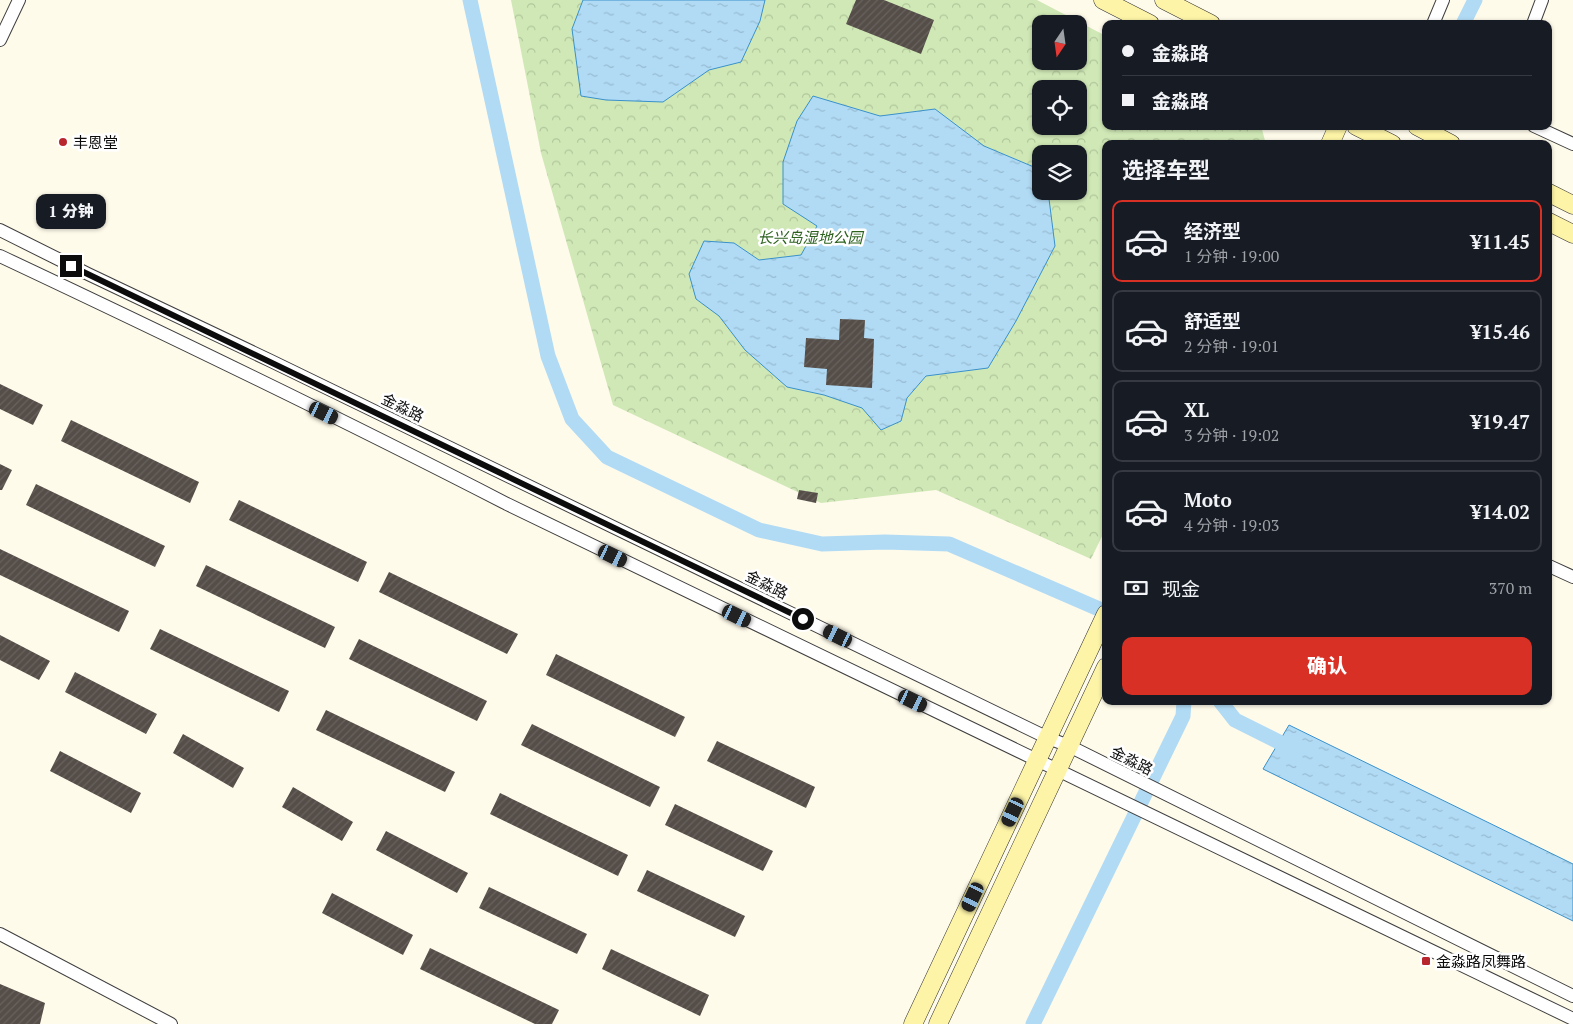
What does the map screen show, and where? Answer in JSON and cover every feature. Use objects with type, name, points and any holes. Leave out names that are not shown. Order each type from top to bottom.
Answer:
[{"type":"street","points":[[0,40],[19,0]]},
{"type":"street","points":[[1103,0],[1142,20]]},
{"type":"street","points":[[1164,0],[1203,20]]},
{"type":"street","points":[[1435,20],[1443,0]]},
{"type":"street","points":[[1534,20],[1542,0]]},
{"type":"street","points":[[1424,130],[1443,140]]},
{"type":"street","points":[[1543,130],[1573,144]]},
{"type":"street","points":[[1365,132],[1383,140]]},
{"type":"street","points":[[1552,194],[1573,205]]},
{"type":"street","points":[[1552,224],[1573,234]]},
{"type":"street","name":"金淼路","points":[[0,230],[1048,738],[1069,746],[1573,996]]},
{"type":"street","points":[[0,256],[128,316],[516,509],[1573,1019]]},
{"type":"street","points":[[1552,567],[1573,577]]},
{"type":"street","points":[[913,1024],[1102,622]]},
{"type":"street","points":[[938,1024],[1102,676]]},
{"type":"street","points":[[0,934],[171,1024]]},
{"type":"green space","name":"长兴岛湿地公园","points":[[511,0],[1037,0],[1066,15],[1032,15],[1032,70],[1088,70],[1088,27],[1102,34],[1102,130],[1262,130],[1265,140],[1102,140],[1102,536],[1091,559],[936,490],[821,503],[613,405],[541,153]]},
{"type":"water","points":[[583,0],[765,0],[760,21],[741,62],[709,70],[663,102],[606,100],[581,96],[572,29]]},
{"type":"water","points":[[813,96],[880,116],[935,109],[984,146],[1032,166],[1032,200],[1049,200],[1055,246],[1016,321],[988,368],[926,376],[907,398],[901,421],[881,430],[862,408],[824,395],[787,387],[745,350],[719,316],[696,299],[689,274],[704,241],[734,243],[759,260],[801,255],[817,226],[783,204],[783,162],[797,121]]},
{"type":"water","points":[[1289,725],[1573,864],[1573,921],[1263,769]]},
{"type":"building","points":[[856,0],[884,0],[934,20],[921,54],[846,24]]},
{"type":"building","points":[[840,319],[865,320],[864,338],[874,339],[872,388],[826,385],[827,369],[804,367],[806,338],[839,340]]},
{"type":"building","points":[[0,384],[43,405],[33,425],[0,409]]},
{"type":"building","points":[[71,420],[199,482],[190,503],[61,441]]},
{"type":"building","points":[[0,464],[12,470],[2,490],[0,490]]},
{"type":"building","points":[[36,484],[165,546],[155,567],[26,505]]},
{"type":"building","points":[[799,490],[818,493],[816,503],[797,499]]},
{"type":"building","points":[[239,500],[367,562],[358,582],[229,520]]},
{"type":"building","points":[[0,549],[129,611],[119,632],[0,575]]},
{"type":"building","points":[[206,565],[335,627],[325,648],[196,586]]},
{"type":"building","points":[[389,572],[518,634],[507,654],[379,592]]},
{"type":"building","points":[[160,629],[289,691],[279,712],[150,649]]},
{"type":"building","points":[[0,635],[50,661],[39,680],[0,660]]},
{"type":"building","points":[[359,639],[487,701],[477,721],[349,659]]},
{"type":"building","points":[[556,654],[685,717],[675,737],[546,675]]},
{"type":"building","points":[[75,672],[157,714],[146,734],[65,692]]},
{"type":"building","points":[[326,710],[455,772],[445,792],[316,730]]},
{"type":"building","points":[[532,724],[660,787],[650,807],[521,745]]},
{"type":"building","points":[[183,734],[244,768],[233,788],[173,753]]},
{"type":"building","points":[[717,741],[815,787],[806,808],[707,761]]},
{"type":"building","points":[[60,751],[141,793],[131,813],[50,771]]},
{"type":"building","points":[[293,787],[353,822],[342,841],[282,807]]},
{"type":"building","points":[[500,793],[628,855],[618,876],[490,814]]},
{"type":"building","points":[[675,804],[773,851],[763,871],[665,825]]},
{"type":"building","points":[[386,831],[468,873],[457,893],[376,850]]},
{"type":"building","points":[[647,870],[745,916],[735,937],[637,891]]},
{"type":"building","points":[[489,887],[587,934],[577,954],[479,908]]},
{"type":"building","points":[[332,893],[413,935],[403,955],[322,913]]},
{"type":"building","points":[[430,948],[559,1010],[552,1024],[535,1024],[420,969]]},
{"type":"building","points":[[611,949],[709,995],[700,1016],[602,969]]},
{"type":"building","points":[[0,984],[45,1003],[40,1024],[0,1024]]},
{"type":"waterway","points":[[470,0],[548,356],[572,419],[607,457],[759,530],[822,544],[885,542],[949,544],[1102,610]]},
{"type":"waterway","points":[[1465,20],[1475,0]]},
{"type":"waterway","points":[[1033,1024],[1183,716],[1184,705]]},
{"type":"waterway","points":[[1223,705],[1235,720],[1297,751]]},
{"type":"place","name":"丰恩堂","points":[[63,142]]},
{"type":"place","name":"金淼路凤舞路","points":[[1426,961]]},
{"type":"route","points":[[71,266],[803,619]]}]
